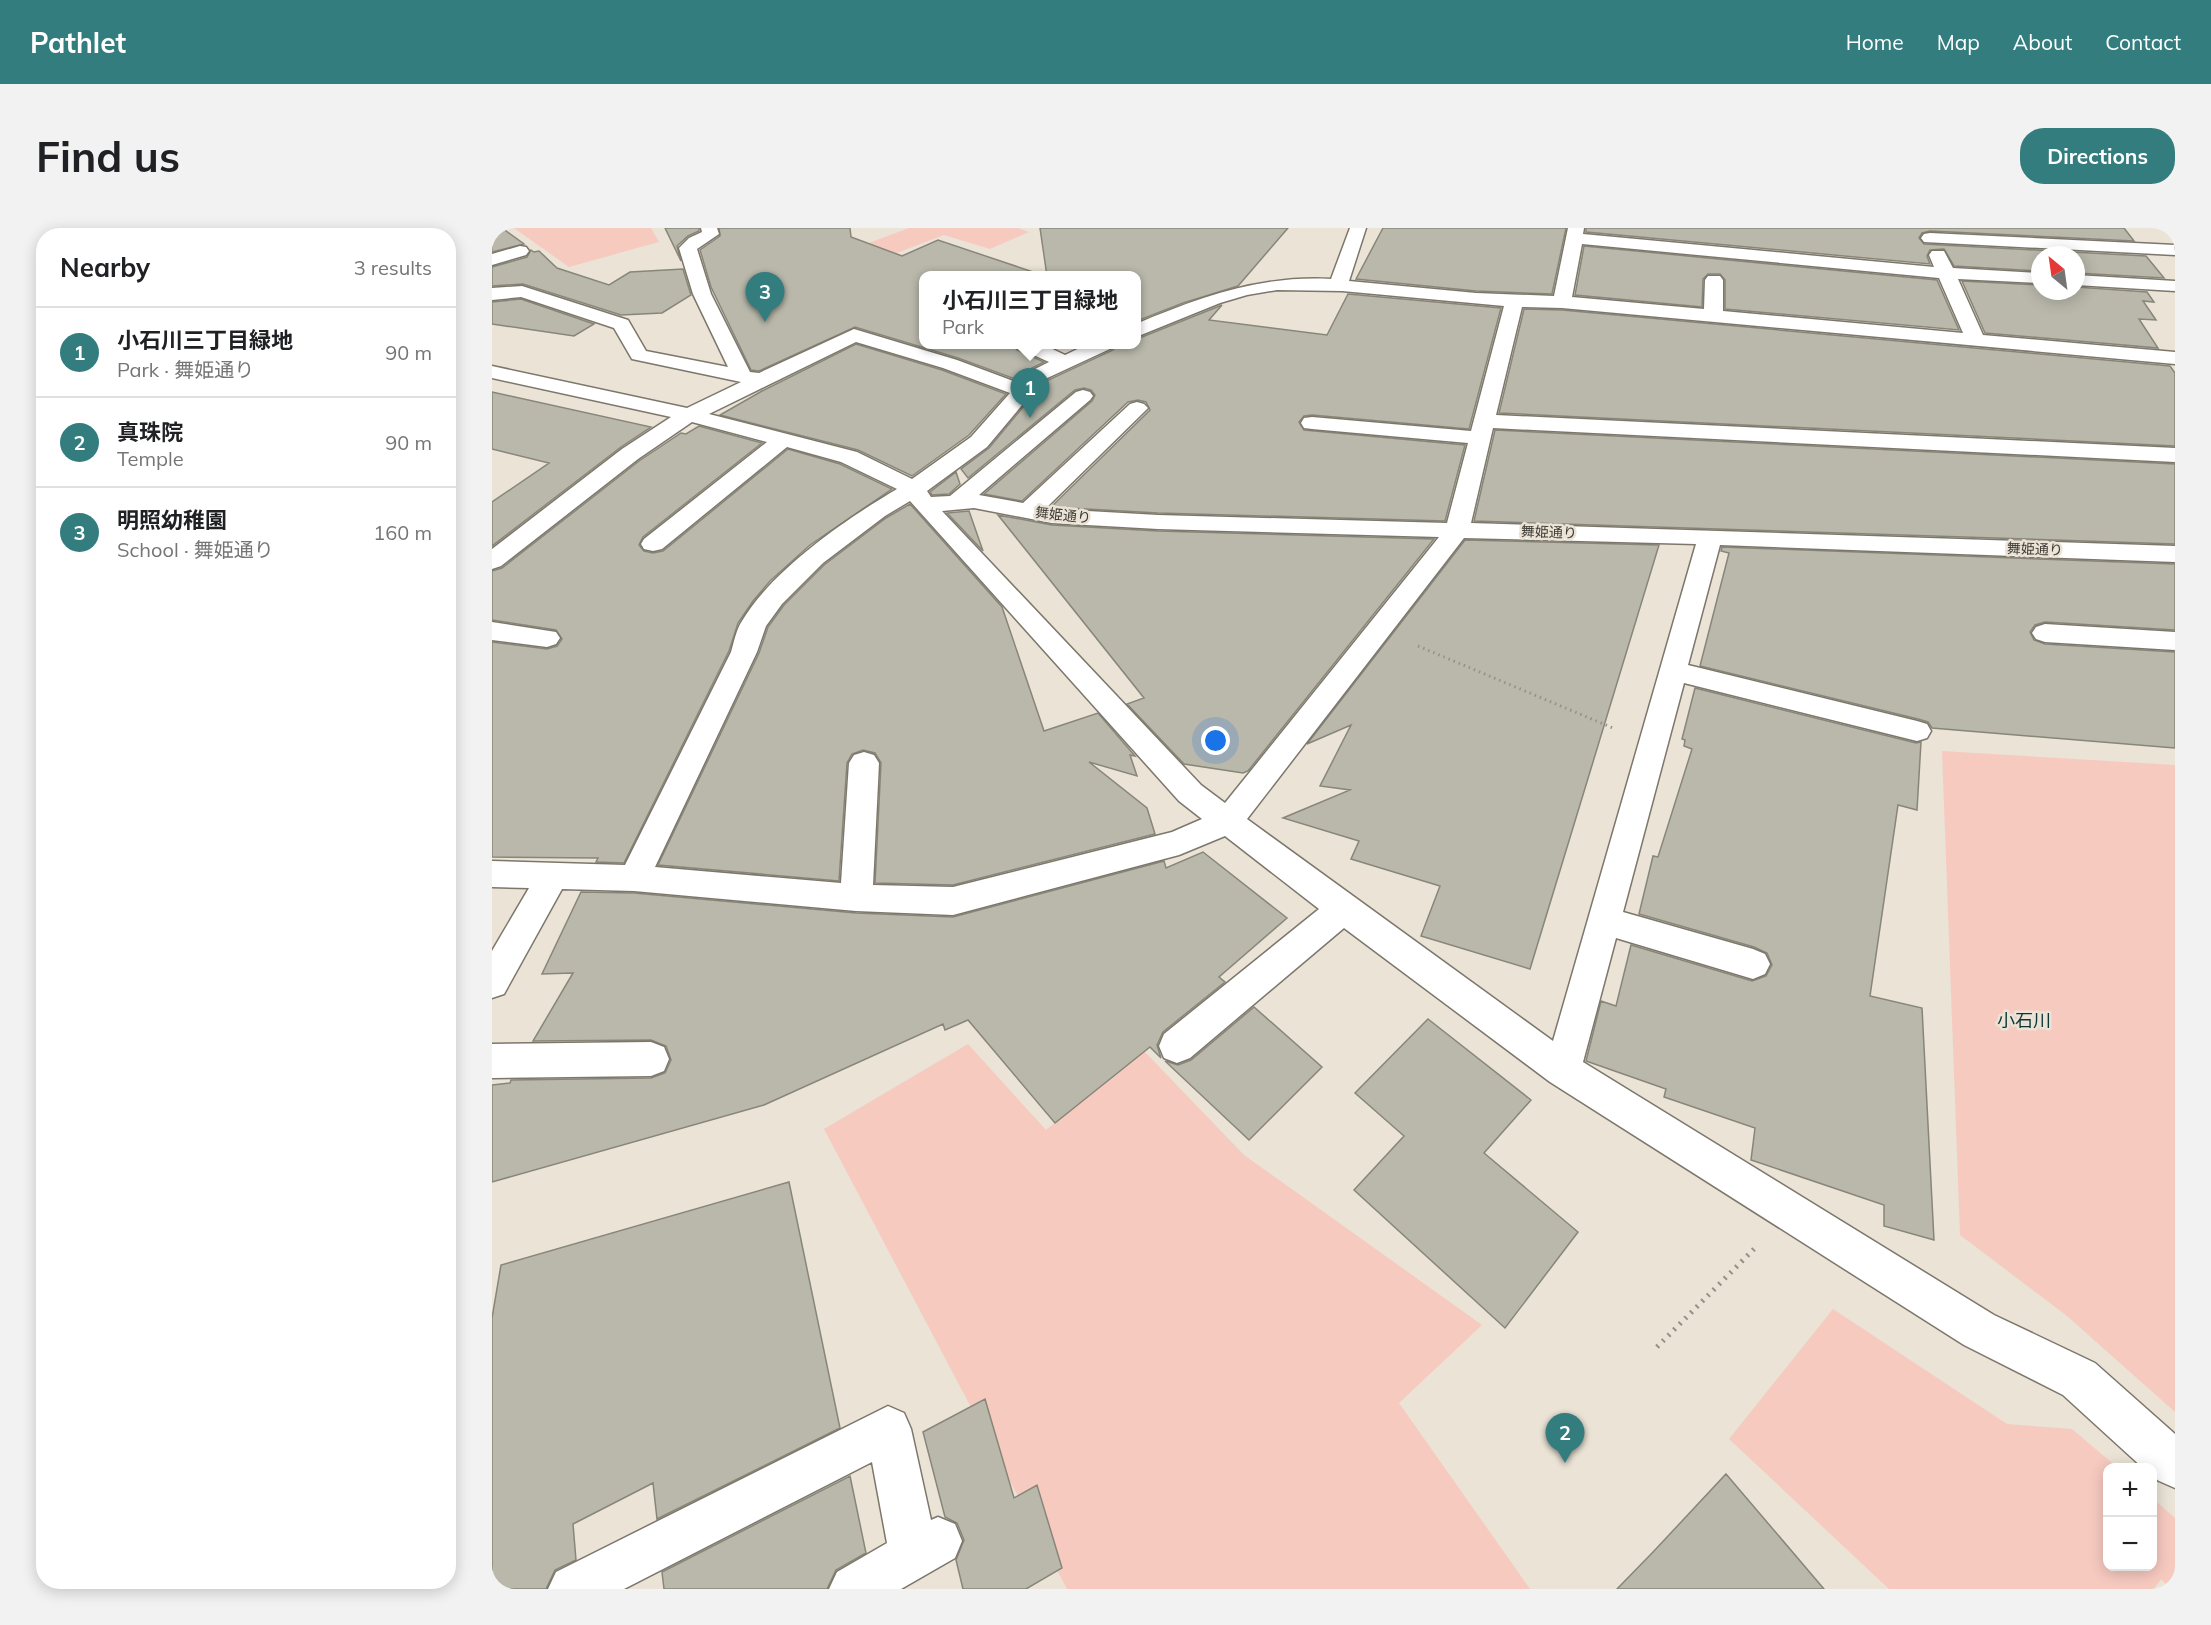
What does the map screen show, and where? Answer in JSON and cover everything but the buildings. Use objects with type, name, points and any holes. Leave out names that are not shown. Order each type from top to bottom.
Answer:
[{"type":"street","points":[[709,228],[711,234],[688,248],[702,294],[752,378]]},
{"type":"street","points":[[1338,285],[1358,228]]},
{"type":"street","points":[[1562,302],[1575,233],[1946,273],[2031,278]]},
{"type":"street","points":[[1976,341],[1928,233],[2175,250]]},
{"type":"street","points":[[492,260],[520,251]]},
{"type":"street","points":[[1713,316],[1714,280]]},
{"type":"street","points":[[2085,281],[2175,286]]},
{"type":"street","points":[[1141,329],[1196,306],[1250,289],[1271,286],[1338,285],[1514,302],[1562,302],[2175,358]]},
{"type":"street","points":[[492,294],[522,291],[621,324],[639,355],[752,378]]},
{"type":"street","points":[[492,874],[634,879],[856,898],[953,901],[1179,843],[1228,821],[1457,530],[1514,302]]},
{"type":"street","points":[[492,561],[630,454],[689,415],[752,378],[854,335],[950,364],[1022,391]]},
{"type":"street","points":[[1034,349],[1064,362]]},
{"type":"street","points":[[634,879],[744,652],[753,624],[773,598],[814,558],[878,511],[919,497],[979,442],[1036,376],[1095,349]]},
{"type":"street","points":[[492,372],[689,415],[849,457],[919,497],[1190,793],[1343,909],[1563,1070],[1979,1330],[2079,1378],[2175,1465]]},
{"type":"street","points":[[956,503],[1083,396]]},
{"type":"street","points":[[1029,512],[1137,408]]},
{"type":"street","points":[[1312,423],[2175,455]]},
{"type":"street","points":[[653,544],[783,440]]},
{"type":"street","name":"舞姫通り","points":[[919,497],[956,503],[974,501],[1052,516],[1158,522],[1710,537],[2175,554]]},
{"type":"street","points":[[1563,1070],[1710,537]]},
{"type":"street","points":[[492,631],[547,638]]},
{"type":"street","points":[[2045,633],[2175,641]]},
{"type":"street","points":[[1673,671],[1917,730]]},
{"type":"street","points":[[856,898],[864,763]]},
{"type":"street","points":[[492,982],[552,877]]},
{"type":"street","points":[[1177,1046],[1343,909]]},
{"type":"street","points":[[1604,920],[1753,964]]},
{"type":"street","points":[[492,1061],[651,1059]]},
{"type":"street","points":[[573,1589],[888,1429],[926,1548],[854,1589]]},
{"type":"path","points":[[1378,630],[1652,745]]},
{"type":"path","points":[[1657,1347],[1791,1212]]},
{"type":"shaded area","points":[[514,228],[651,228],[659,242],[569,267]]},
{"type":"shaded area","points":[[909,228],[1018,228],[1029,232],[990,249],[944,235],[847,272],[823,260]]},
{"type":"shaded area","points":[[1942,751],[2175,765],[2175,1412],[2067,1316],[1960,1235]]},
{"type":"shaded area","points":[[968,1044],[1046,1130],[1144,1051],[1244,1155],[1482,1325],[1399,1403],[1530,1589],[1067,1589],[824,1129]]},
{"type":"shaded area","points":[[1833,1309],[2007,1424],[2072,1429],[2112,1463],[2103,1463],[2103,1571],[2157,1571],[2157,1502],[2175,1518],[2175,1589],[2171,1589],[2161,1579],[2154,1589],[1889,1589],[1729,1439]]},
{"type":"place","name":"明照幼稚園","points":[[765,322]]},
{"type":"place","name":"小石川三丁目緑地","points":[[1030,418]]},
{"type":"place","name":"真珠院","points":[[1565,1463]]},
{"type":"district","name":"小石川","points":[[2024,1020]]}]
